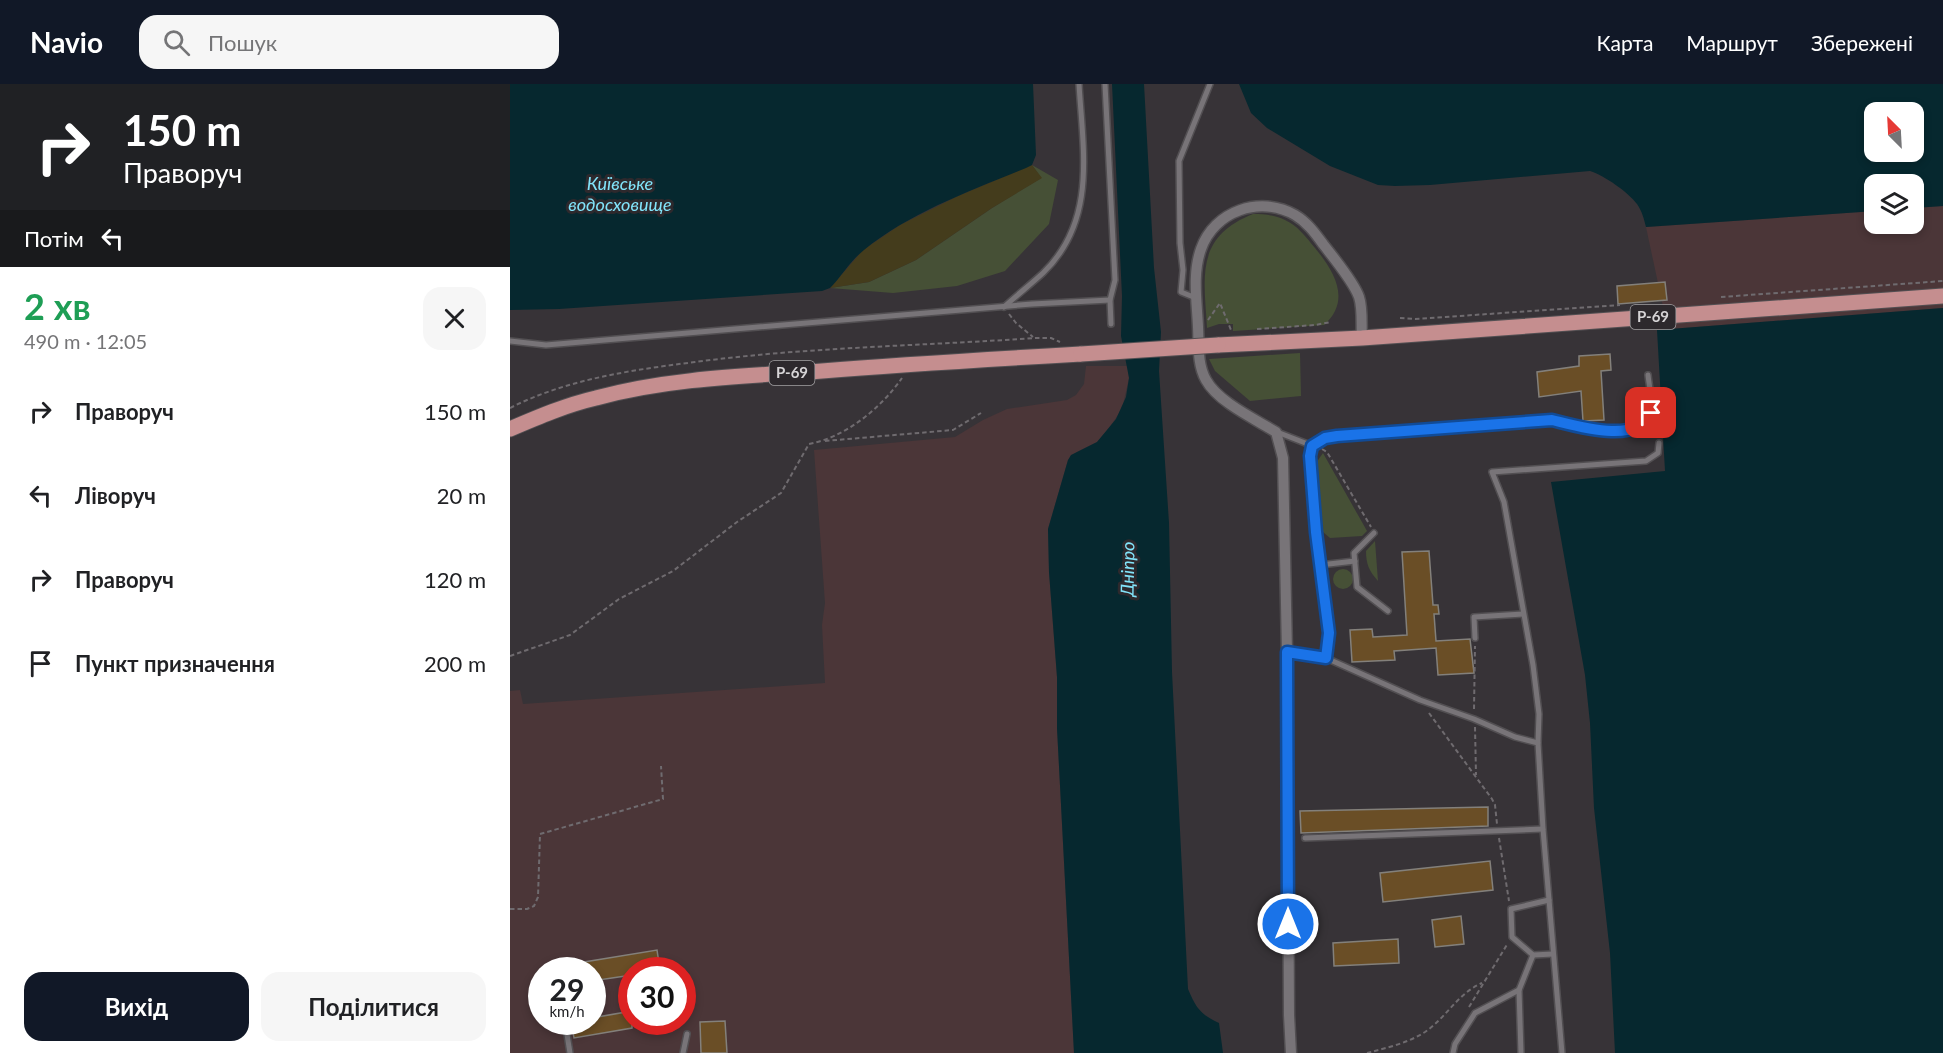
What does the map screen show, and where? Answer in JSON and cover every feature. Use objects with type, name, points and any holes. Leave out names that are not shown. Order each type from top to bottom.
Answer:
[{"type":"main road","name":"Р-69","points":[[510,429],[558,409],[631,390],[745,376],[1081,354],[1221,338],[1362,338],[1943,296]]},
{"type":"street","points":[[1291,1053],[1288,1003],[1287,652],[1283,458],[1276,432],[1222,398],[1207,382],[1200,366],[1195,280],[1200,250],[1207,236],[1217,224],[1244,208],[1262,205],[1280,208],[1296,215],[1309,226],[1343,271],[1359,297],[1362,338]]},
{"type":"lane","points":[[1004,307],[1044,272],[1062,248],[1080,213],[1084,173],[1079,84]]},
{"type":"lane","points":[[1105,84],[1115,280],[1110,300],[1111,324]]},
{"type":"lane","points":[[1196,298],[1181,292],[1183,270],[1180,243],[1179,161],[1210,84]]},
{"type":"lane","points":[[510,341],[546,345],[1110,300]]},
{"type":"lane","points":[[1326,658],[1329,633],[1310,456],[1312,446],[1325,438],[1337,436],[1552,420],[1606,431],[1632,429],[1640,426],[1650,416],[1648,375]]},
{"type":"lane","points":[[1276,432],[1312,446]]},
{"type":"lane","points":[[1562,1053],[1543,829],[1538,743],[1538,693],[1504,502],[1492,472],[1646,461],[1658,453],[1659,444]]},
{"type":"lane","points":[[1374,533],[1354,554],[1357,587],[1388,611]]},
{"type":"lane","points":[[1320,565],[1355,561]]},
{"type":"lane","points":[[1475,638],[1474,617],[1523,614]]},
{"type":"lane","points":[[1287,652],[1326,658],[1420,700],[1474,719],[1515,737],[1538,743]]},
{"type":"lane","points":[[1305,838],[1543,829]]},
{"type":"lane","points":[[1549,900],[1511,909],[1512,938],[1533,955],[1553,954]]},
{"type":"lane","points":[[1521,1053],[1520,990],[1533,955]]},
{"type":"lane","points":[[1453,1053],[1455,1044],[1475,1013],[1520,990]]},
{"type":"lane","points":[[567,1035],[570,1053]]},
{"type":"lane","points":[[683,1053],[687,1035]]},
{"type":"path","points":[[1721,297],[1943,281]]},
{"type":"path","points":[[1204,327],[1220,303],[1231,330],[1221,338]]},
{"type":"path","points":[[1401,318],[1415,319],[1627,304]]},
{"type":"path","points":[[1004,307],[1016,323],[1035,338]]},
{"type":"path","points":[[1255,329],[1331,322]]},
{"type":"path","points":[[510,408],[568,386],[619,373],[681,363],[750,355],[1051,338]]},
{"type":"path","points":[[822,442],[844,432],[872,410],[897,386],[913,364]]},
{"type":"path","points":[[510,656],[570,635],[619,599],[673,571],[737,522],[781,493],[809,444],[953,430],[981,413]]},
{"type":"path","points":[[1312,446],[1327,452],[1374,533]]},
{"type":"path","points":[[1475,638],[1476,775]]},
{"type":"path","points":[[1420,700],[1476,775],[1495,805],[1511,909]]},
{"type":"path","points":[[510,909],[527,909],[534,906],[538,897],[540,834],[663,799],[661,766]]},
{"type":"path","points":[[1465,1013],[1512,938]]},
{"type":"path","points":[[1367,1053],[1396,1045],[1424,1032],[1468,989],[1482,983]]},
{"type":"shaded area","points":[[1943,206],[1943,308],[1657,330],[1665,316],[1646,227],[1864,212],[1864,234],[1924,234],[1924,207]]},
{"type":"shaded area","points":[[1086,366],[1128,366],[1129,378],[1122,409],[1097,442],[1077,452],[1068,460],[1048,529],[1074,1053],[510,1053],[510,691],[520,690],[523,704],[825,683],[822,625],[825,603],[814,450],[955,437],[1007,409],[1067,400],[1076,395],[1084,384]]},
{"type":"green space","points":[[1032,165],[1058,180],[1049,224],[1005,271],[957,286],[893,293],[830,288],[869,282],[916,260],[1041,178]]},
{"type":"green space","points":[[1253,214],[1277,217],[1294,225],[1328,266],[1334,276],[1338,296],[1337,306],[1324,325],[1233,331],[1233,324],[1219,324],[1207,328],[1205,275],[1212,246],[1234,223]]},
{"type":"green space","points":[[1300,353],[1301,396],[1250,401],[1215,371],[1209,359]]},
{"type":"green space","points":[[1323,453],[1367,531],[1362,536],[1330,538],[1323,532],[1315,468]]},
{"type":"green space","points":[[1375,541],[1378,581],[1372,574],[1366,556],[1366,551]]},
{"type":"green space","points":[[1343,569],[1350,572],[1353,579],[1350,586],[1343,589],[1336,586],[1333,579],[1336,572]]},
{"type":"sand","points":[[1032,165],[1042,178],[992,208],[916,260],[869,282],[830,288],[863,250],[900,225],[958,196]]},
{"type":"water","name":"Київське водосховище","points":[[510,84],[1033,84],[1036,155],[1032,165],[942,203],[882,237],[859,254],[830,288],[822,291],[559,309],[510,310]]},
{"type":"water","name":"Дніпро","points":[[1112,84],[1144,84],[1154,268],[1161,332],[1159,371],[1169,523],[1172,672],[1188,989],[1199,1010],[1219,1023],[1223,1053],[1074,1053],[1048,529],[1068,460],[1071,455],[1097,442],[1116,419],[1126,397],[1129,378],[1121,336],[1122,296]]},
{"type":"water","points":[[1239,84],[1943,84],[1943,206],[1924,207],[1924,174],[1864,174],[1864,212],[1646,227],[1640,209],[1633,199],[1609,180],[1590,171],[1430,185],[1378,185],[1330,166],[1267,128],[1251,113]]},
{"type":"water","points":[[1943,308],[1943,1053],[1615,1053],[1610,953],[1594,808],[1585,675],[1551,482],[1665,471],[1657,330]]},
{"type":"building","points":[[1665,282],[1667,300],[1618,304],[1617,286]]},
{"type":"building","points":[[1610,354],[1611,370],[1601,371],[1604,420],[1583,421],[1581,391],[1539,397],[1537,372],[1579,366],[1579,356]]},
{"type":"building","points":[[1429,551],[1433,605],[1438,605],[1439,614],[1434,614],[1436,641],[1470,639],[1474,673],[1438,675],[1436,648],[1394,651],[1395,660],[1352,662],[1350,630],[1372,629],[1373,637],[1407,635],[1402,552]]},
{"type":"building","points":[[1488,807],[1488,826],[1301,833],[1300,811]]},
{"type":"building","points":[[1490,861],[1493,890],[1383,902],[1380,873]]},
{"type":"building","points":[[1461,916],[1464,944],[1435,947],[1432,920]]},
{"type":"building","points":[[1398,939],[1399,963],[1334,966],[1333,943]]},
{"type":"building","points":[[657,950],[658,957],[618,957],[618,977],[606,979],[606,958]]},
{"type":"building","points":[[618,1013],[618,1030],[606,1032],[606,1016]]},
{"type":"building","points":[[725,1021],[727,1053],[701,1053],[700,1022]]},
{"type":"building","points":[[573,1035],[591,1035],[574,1038]]},
{"type":"route","points":[[1288,924],[1287,652],[1326,658],[1329,633],[1316,532],[1310,456],[1312,446],[1325,438],[1337,436],[1552,420],[1606,431],[1632,429],[1647,421],[1651,413]]}]
